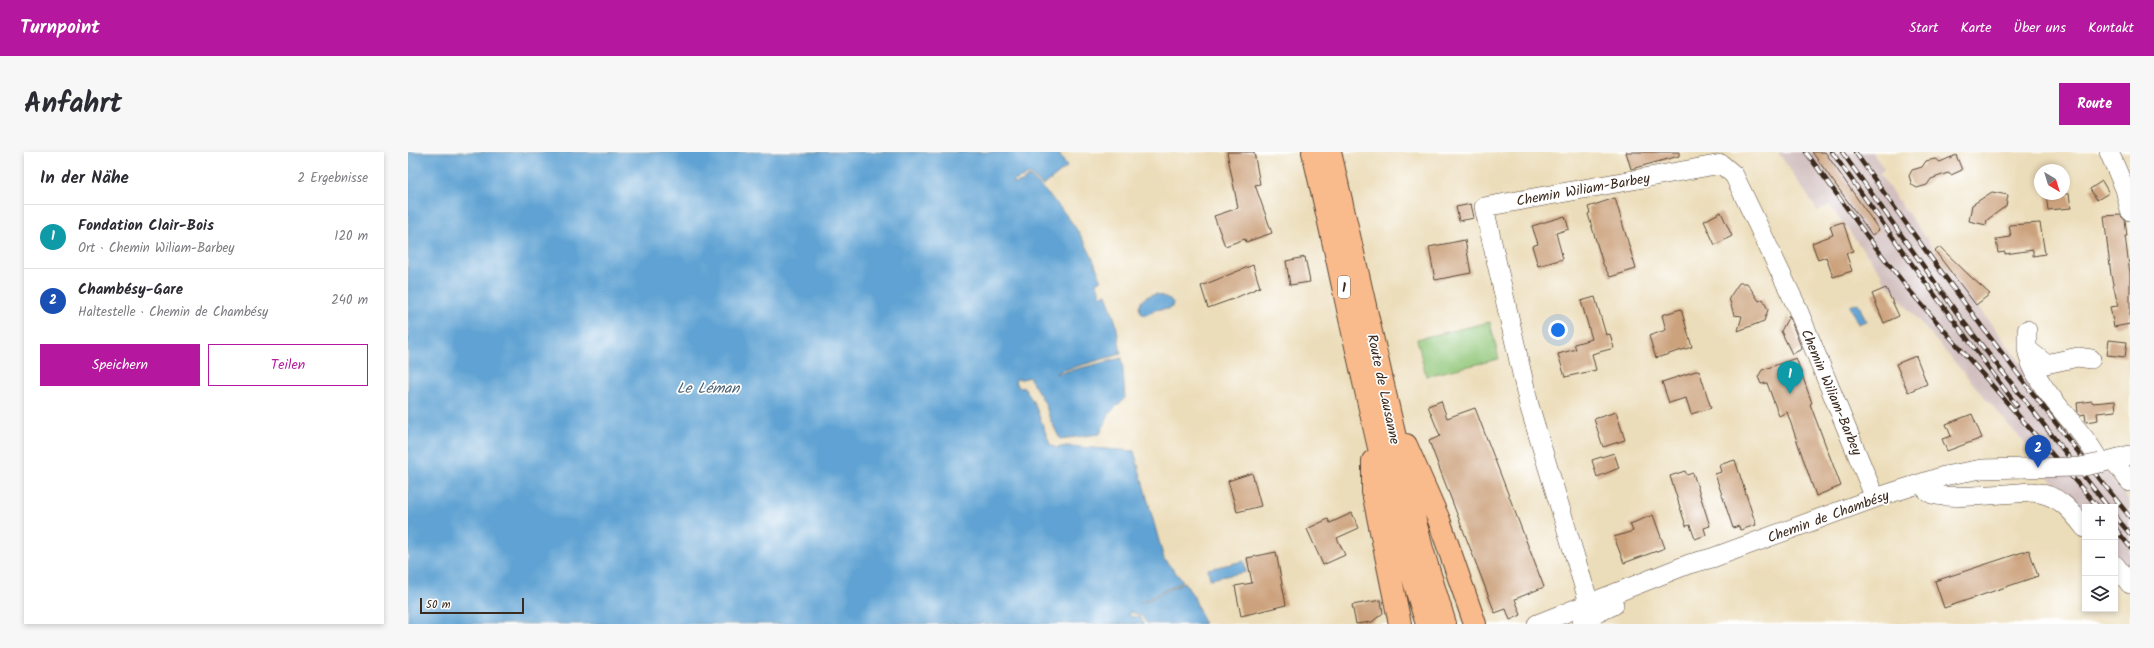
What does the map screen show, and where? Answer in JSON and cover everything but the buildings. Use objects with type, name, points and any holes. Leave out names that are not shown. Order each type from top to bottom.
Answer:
[{"type":"main road","name":"Route de Lausanne","points":[[1313,152],[1405,553],[1427,624]]},
{"type":"main road","name":"Route de Lausanne","points":[[1330,152],[1413,513],[1445,624]]},
{"type":"main road","points":[[1389,408],[1439,520],[1475,624]]},
{"type":"main road","points":[[1374,423],[1373,492],[1400,624]]},
{"type":"street","points":[[2109,152],[2127,189],[2130,211]]},
{"type":"street","name":"Chemin Wiliam-Barbey","points":[[1583,611],[1529,404],[1484,207],[1721,164],[1734,175],[1796,304],[1876,498]]},
{"type":"street","points":[[2027,330],[2028,349],[2032,364],[2046,389],[2090,444],[2114,459],[2130,482]]},
{"type":"street","points":[[2028,349],[2046,364],[2078,356],[2091,359]]},
{"type":"street","name":"Chemin de Chambésy","points":[[1537,624],[1583,611],[1689,564],[1712,558],[1876,498],[1922,483],[1973,470],[2080,467],[2114,459]]},
{"type":"street","points":[[1922,483],[1928,492],[1949,496],[2032,492],[2044,494],[2064,504],[2082,525]]},
{"type":"street","points":[[2118,569],[2130,584]]},
{"type":"street","points":[[1558,624],[1583,611]]},
{"type":"shaded area","points":[[1778,152],[1872,152],[1884,169],[1879,174],[1955,278],[2130,502],[2130,571],[2118,557],[2118,504],[2082,504],[2082,513],[2024,450],[2027,446],[1881,277],[1883,276],[1829,205],[1818,211]]},
{"type":"green space","points":[[1490,322],[1499,359],[1426,376],[1417,339]]},
{"type":"water","name":"Le Léman","points":[[408,152],[1037,152],[1041,155],[1047,152],[1058,152],[1067,167],[1043,186],[1030,174],[1014,181],[1014,184],[1022,182],[1030,176],[1053,199],[1073,224],[1089,250],[1096,265],[1101,281],[1096,282],[1101,296],[1106,294],[1116,323],[1121,354],[1057,372],[1056,374],[1122,358],[1125,398],[1109,414],[1100,434],[1060,439],[1049,417],[1046,405],[1029,377],[1017,379],[1015,382],[1020,388],[1024,387],[1035,405],[1050,444],[1056,448],[1066,446],[1134,451],[1164,559],[1183,581],[1140,603],[1141,604],[1184,582],[1194,597],[1204,624],[1147,624],[1142,616],[1130,612],[1129,616],[1140,617],[1144,624],[408,624]]},
{"type":"water","points":[[1157,294],[1170,299],[1173,303],[1172,307],[1168,309],[1155,310],[1148,314],[1142,314],[1139,308],[1141,302],[1148,296]]},
{"type":"water","points":[[1858,303],[1866,321],[1858,324],[1850,306]]},
{"type":"water","points":[[1244,561],[1246,572],[1210,579],[1208,569]]},
{"type":"railway","points":[[1806,152],[1867,236],[1909,290],[2095,504]]},
{"type":"railway","points":[[1832,152],[1909,260],[2017,406]]},
{"type":"railway","points":[[1842,152],[1962,320],[2106,504]]},
{"type":"railway","points":[[1855,152],[1990,337],[2130,517]]},
{"type":"railway","points":[[2118,520],[2130,534]]},
{"type":"railway","points":[[2118,532],[2130,547]]},
{"type":"place","name":"Fondation Clair-Bois","points":[[1790,394]]},
{"type":"place","name":"Chambésy-Gare","points":[[2038,468]]}]
